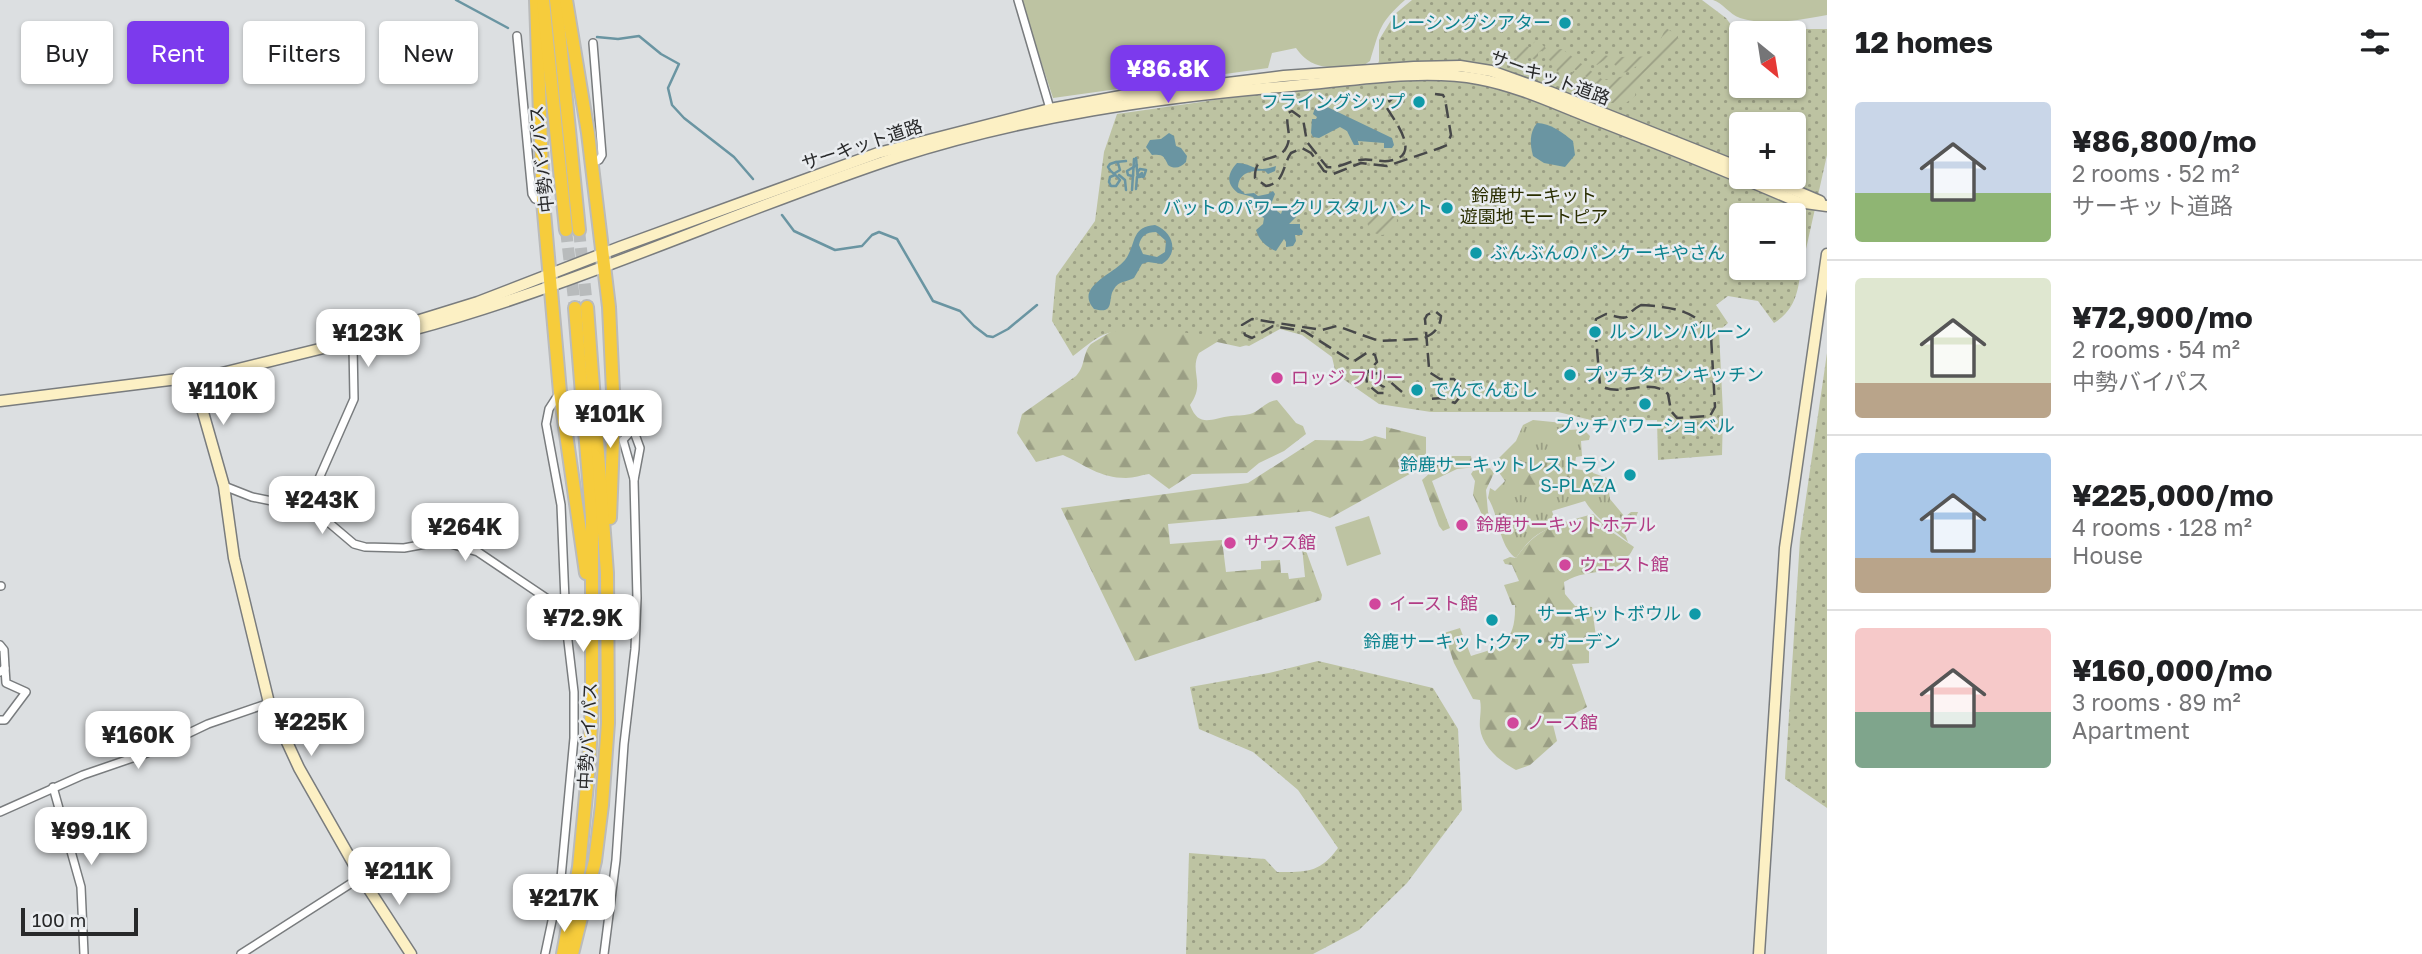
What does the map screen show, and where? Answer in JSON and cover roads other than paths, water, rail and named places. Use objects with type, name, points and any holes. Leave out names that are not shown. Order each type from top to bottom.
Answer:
[{"type":"highway","points":[[536,0],[542,201],[560,392],[592,612]]},
{"type":"highway","name":"中勢バイパス","points":[[543,0],[573,230],[556,0]]},
{"type":"highway","points":[[566,0],[592,163],[609,306],[614,413],[607,573]]},
{"type":"highway","name":"中勢バイパス","points":[[563,954],[579,867],[592,703],[592,516],[581,307],[607,573],[608,710],[602,805],[595,862],[572,954]]},
{"type":"street","points":[[1018,0],[1052,114]]},
{"type":"street","points":[[517,36],[532,194],[535,199],[542,201]]},
{"type":"street","points":[[592,163],[602,155],[593,43]]},
{"type":"street","name":"サーキット道路","points":[[550,280],[878,153],[1121,96],[1259,78],[1414,67],[1460,66],[1491,71],[1729,163]]},
{"type":"street","name":"サーキット道路","points":[[1052,114],[1207,94],[1419,75],[1466,76],[1500,83],[1538,97],[1798,202],[1827,205]]},
{"type":"street","name":"サーキット道路","points":[[1790,189],[1827,205]]},
{"type":"street","points":[[1759,954],[1786,548],[1827,254]]},
{"type":"street","points":[[0,401],[218,374],[269,365],[445,321],[550,280]]},
{"type":"street","points":[[218,374],[397,328],[550,280]]},
{"type":"street","points":[[306,508],[354,398],[353,345]]},
{"type":"street","points":[[193,377],[224,486],[234,558],[269,703],[299,768],[360,877],[411,954]]},
{"type":"street","points":[[545,954],[561,878],[574,738],[574,692],[565,609],[561,505],[546,424],[549,409],[560,392]]},
{"type":"street","points":[[604,954],[616,860],[624,744],[636,634],[635,480],[640,448],[633,429],[614,413]]},
{"type":"street","points":[[633,429],[623,440],[623,445],[635,480]]},
{"type":"street","points":[[224,486],[252,497],[306,508],[321,516],[354,544],[365,547],[404,548],[451,544],[478,552],[565,609],[625,630]]},
{"type":"street","points":[[0,645],[4,650],[3,670],[6,683],[26,692],[5,720],[0,720]]},
{"type":"street","points":[[0,812],[53,787],[148,753],[208,724],[269,703]]},
{"type":"street","points":[[53,787],[81,887],[84,954]]},
{"type":"street","points":[[241,954],[360,877]]},
{"type":"water","points":[[1321,104],[1392,138],[1394,145],[1392,148],[1384,148],[1384,143],[1358,141],[1357,138],[1359,145],[1354,145],[1347,131],[1340,127],[1319,138],[1313,137],[1312,119],[1317,117],[1313,114],[1316,105]]},
{"type":"water","points":[[1537,123],[1561,132],[1573,141],[1575,155],[1565,167],[1544,163],[1533,156],[1531,139]]},
{"type":"water","points":[[1169,133],[1174,136],[1176,146],[1187,156],[1186,162],[1178,167],[1168,165],[1161,155],[1152,155],[1146,147],[1150,140],[1161,139]]},
{"type":"water","points":[[1237,163],[1258,169],[1276,166],[1275,171],[1268,174],[1265,171],[1247,173],[1241,178],[1238,187],[1245,194],[1254,193],[1258,196],[1273,191],[1275,194],[1271,204],[1278,208],[1277,211],[1281,214],[1287,204],[1293,207],[1296,217],[1289,224],[1300,224],[1303,231],[1302,235],[1295,235],[1293,246],[1286,247],[1284,239],[1276,251],[1259,237],[1256,230],[1263,224],[1264,218],[1256,214],[1260,208],[1253,197],[1238,193],[1230,182],[1231,171]]},
{"type":"water","points":[[1155,225],[1166,233],[1172,243],[1171,255],[1162,264],[1142,264],[1134,278],[1116,286],[1108,308],[1094,309],[1089,301],[1092,288],[1125,260],[1135,237],[1147,226]],"holes":[[[1152,232],[1156,232],[1166,241],[1165,252],[1157,257],[1143,254],[1139,245],[1144,235]]]},
{"type":"waterway","points":[[456,0],[508,28]]},
{"type":"waterway","points":[[597,37],[618,39],[639,36],[661,54],[679,64],[668,88],[672,105],[684,118],[734,157],[753,179]]},
{"type":"waterway","points":[[1136,158],[1137,173],[1139,177],[1144,176],[1146,170],[1140,169],[1137,173],[1138,177]]},
{"type":"waterway","points":[[1133,176],[1134,159]]},
{"type":"waterway","points":[[1116,162],[1126,161]]},
{"type":"waterway","points":[[1115,175],[1110,177],[1111,186],[1116,186],[1120,180],[1108,167],[1116,162]]},
{"type":"waterway","points":[[1115,173],[1120,170],[1118,163]]},
{"type":"waterway","points":[[1132,176],[1128,175],[1127,171],[1137,165]]},
{"type":"waterway","points":[[1136,189],[1137,177],[1142,173],[1143,177]]},
{"type":"waterway","points":[[1119,175],[1125,180],[1126,190]]},
{"type":"waterway","points":[[1132,190],[1133,175]]},
{"type":"waterway","points":[[782,215],[794,231],[835,250],[862,246],[872,235],[879,232],[897,239],[933,301],[960,311],[987,336],[993,337],[1008,329],[1037,305]]},
{"type":"tunnel","points":[[566,230],[575,308]]},
{"type":"tunnel","points":[[579,230],[587,307]]},
{"type":"railway","points":[[1401,97],[1393,98],[1387,103],[1387,108],[1404,139],[1404,153],[1398,158],[1388,161],[1363,160],[1327,167],[1307,142],[1303,119],[1292,111],[1287,117],[1287,146],[1283,152],[1258,164],[1255,178],[1266,186],[1277,181],[1291,153],[1302,148],[1311,153],[1324,171],[1333,174],[1361,163],[1387,166],[1447,145],[1451,135],[1445,99],[1443,95],[1435,94]]},
{"type":"railway","points":[[1641,305],[1682,311],[1699,320],[1711,336],[1715,407],[1710,416],[1677,418],[1671,411],[1668,394],[1661,389],[1644,387],[1616,390],[1600,385],[1596,319],[1606,314],[1625,318],[1641,305]]},
{"type":"railway","points":[[1402,392],[1380,373],[1373,374],[1372,377],[1384,387],[1385,393],[1378,393],[1367,384],[1366,374],[1377,362],[1375,355],[1368,352],[1353,362],[1304,331],[1273,326],[1252,338],[1245,335],[1242,325],[1252,319],[1322,330],[1337,326],[1379,341],[1420,339],[1424,338],[1428,336],[1432,334],[1439,325],[1441,316],[1435,311],[1425,319],[1429,368],[1429,372],[1440,379],[1454,379],[1460,386],[1459,398],[1455,403],[1443,398],[1429,399]]},
{"type":"place","name":"レーシングシアター","points":[[1565,23]]},
{"type":"place","name":"フライングシップ","points":[[1419,102]]},
{"type":"place","name":"バットのパワークリスタルハント","points":[[1447,208]]},
{"type":"place","name":"ぶんぶんのパンケーキやさん","points":[[1476,253]]},
{"type":"place","name":"ルンルンバルーン","points":[[1595,332]]},
{"type":"place","name":"プッチタウンキッチン","points":[[1570,375]]},
{"type":"place","name":"ロッジ フリー","points":[[1277,378]]},
{"type":"place","name":"でんでんむし","points":[[1417,390]]},
{"type":"place","name":"プッチパワーショベル","points":[[1645,404]]},
{"type":"place","name":"鈴鹿サーキットレストラン S-PLAZA","points":[[1630,475]]},
{"type":"place","name":"鈴鹿サーキットホテル","points":[[1462,525]]},
{"type":"place","name":"サウス館","points":[[1230,543]]},
{"type":"place","name":"ウエスト館","points":[[1565,565]]},
{"type":"place","name":"イースト館","points":[[1375,604]]},
{"type":"place","name":"サーキットボウル","points":[[1695,614]]},
{"type":"place","name":"鈴鹿サーキット;クア・ガーデン","points":[[1492,620]]},
{"type":"place","name":"ノース館","points":[[1513,723]]},
{"type":"park label","name":"鈴鹿サーキット 遊園地 モートピア","points":[[1534,206]]}]
